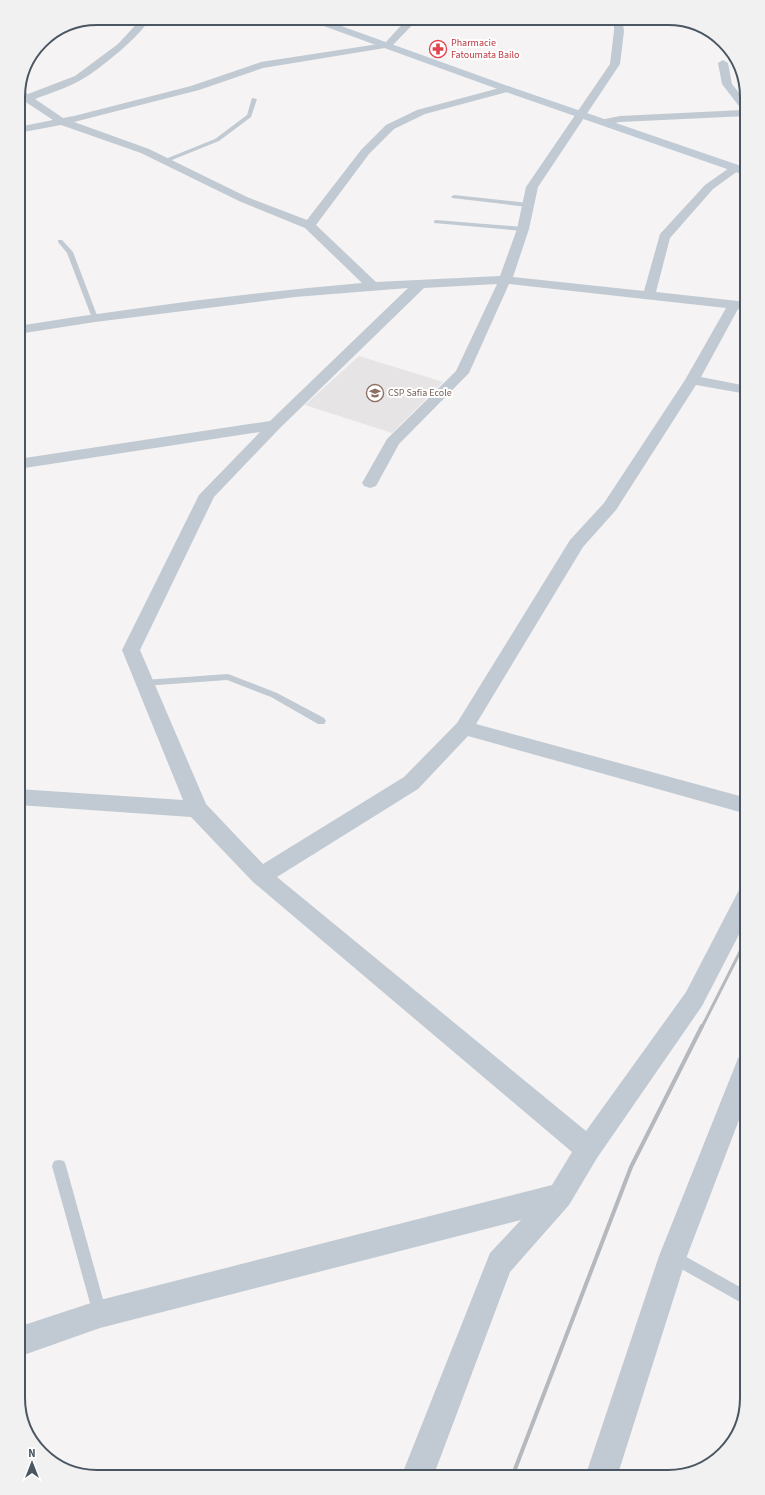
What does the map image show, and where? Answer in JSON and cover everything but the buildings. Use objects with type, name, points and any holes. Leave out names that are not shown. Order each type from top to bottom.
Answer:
[{"type":"street","points":[[25,94],[78,78],[121,46],[141,25]]},
{"type":"street","points":[[330,25],[507,89],[740,170]]},
{"type":"street","points":[[25,129],[195,88],[261,65],[388,45],[406,25]]},
{"type":"street","points":[[370,483],[392,442],[462,373],[505,280],[523,229],[532,187],[615,64],[618,25]]},
{"type":"street","points":[[723,62],[727,84],[740,101]]},
{"type":"street","points":[[309,225],[365,152],[390,127],[421,112],[507,89]]},
{"type":"street","points":[[25,96],[61,121],[145,151],[243,198],[309,225],[373,286]]},
{"type":"street","points":[[604,122],[620,119],[740,113]]},
{"type":"street","points":[[649,296],[664,237],[709,187],[740,171]]},
{"type":"street","points":[[25,329],[95,318],[295,293],[421,283],[505,280],[740,306],[610,506],[576,544],[464,728],[411,783],[261,876]]},
{"type":"street","points":[[421,283],[275,425],[207,495],[131,650],[197,809],[261,876],[588,1148]]},
{"type":"street","points":[[692,380],[740,389]]},
{"type":"street","points":[[25,463],[275,425]]},
{"type":"street","points":[[464,728],[740,804]]},
{"type":"street","points":[[25,797],[197,809]]},
{"type":"street","points":[[420,1470],[500,1263],[560,1196],[588,1148],[694,999],[740,910]]},
{"type":"street","points":[[603,1470],[673,1256],[740,1084]]},
{"type":"street","points":[[25,1340],[100,1314],[560,1196]]},
{"type":"lane","points":[[165,161],[217,140],[249,116],[254,99]]},
{"type":"lane","points":[[454,197],[528,205]]},
{"type":"lane","points":[[436,222],[523,229]]},
{"type":"lane","points":[[60,241],[70,252],[95,318]]},
{"type":"lane","points":[[144,683],[228,677],[274,695],[321,721]]},
{"type":"lane","points":[[59,1166],[100,1314]]},
{"type":"lane","points":[[673,1256],[740,1295]]},
{"type":"shaded area","name":"CSP Safia Ecole","points":[[359,356],[443,382],[392,433],[305,405]]},
{"type":"railway","points":[[702,1027],[740,952]]},
{"type":"railway","points":[[515,1470],[631,1167],[702,1026]]},
{"type":"place","name":"Pharmacie Fatoumata Bailo","points":[[438,49]]},
{"type":"place","name":"CSP Safia Ecole","points":[[375,393]]}]
